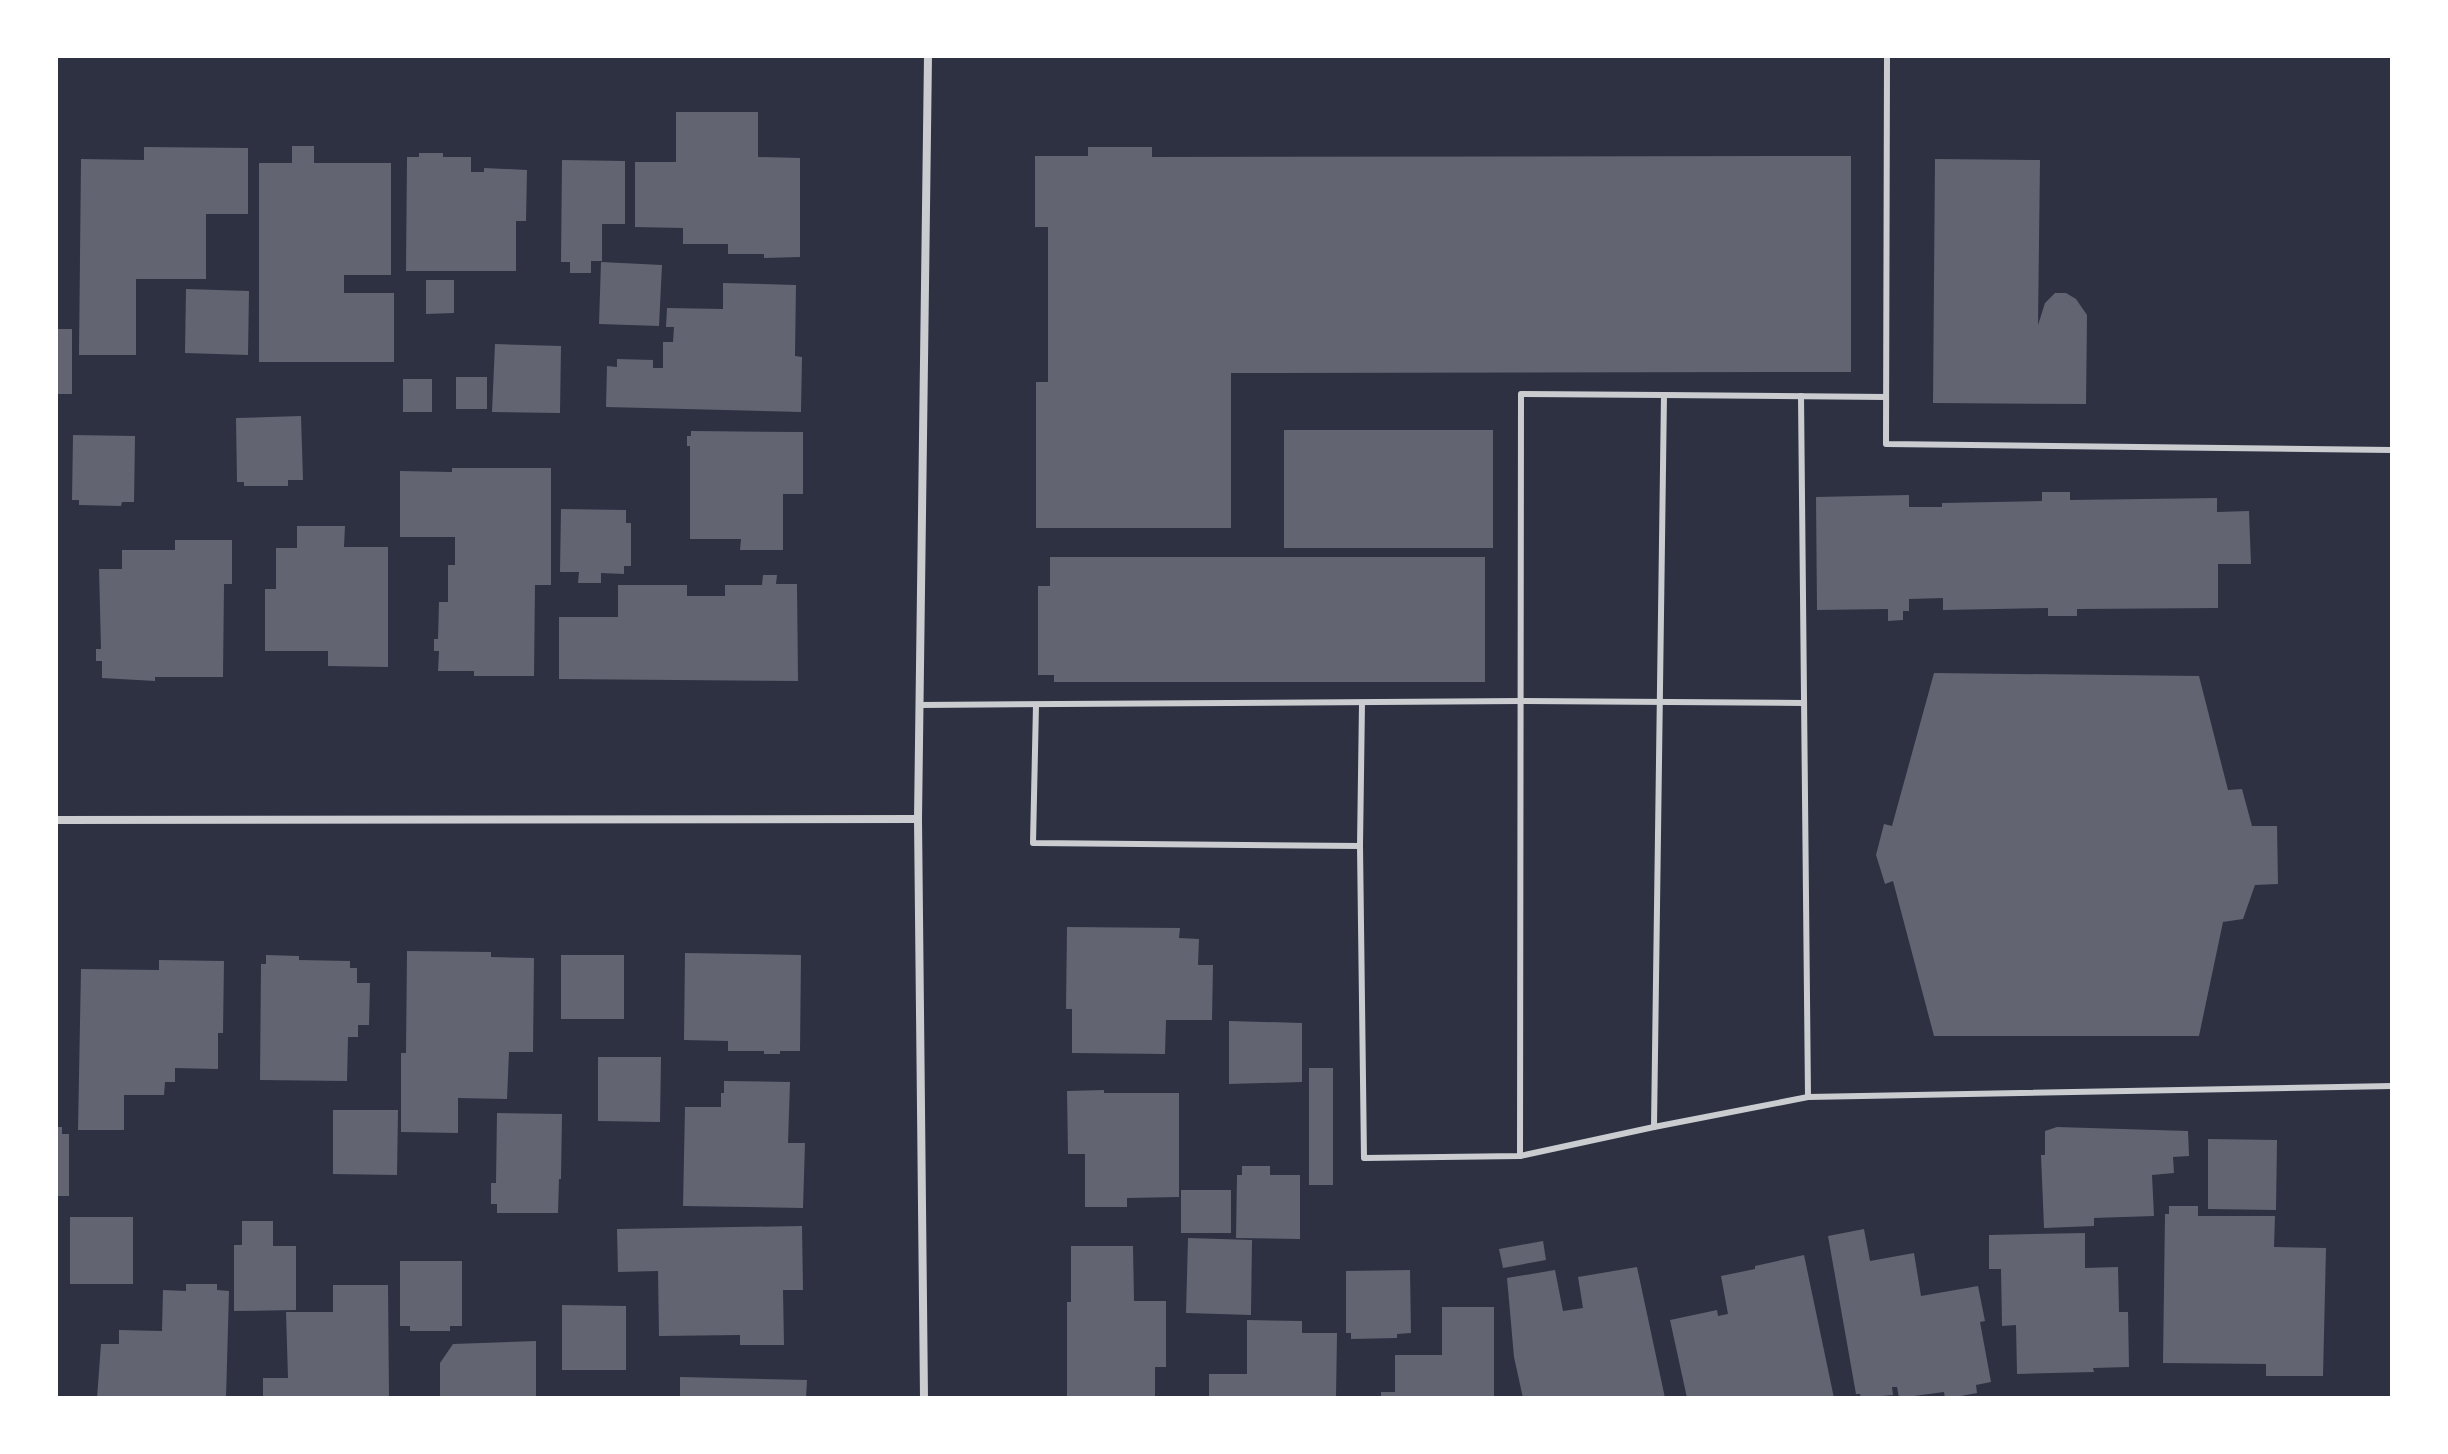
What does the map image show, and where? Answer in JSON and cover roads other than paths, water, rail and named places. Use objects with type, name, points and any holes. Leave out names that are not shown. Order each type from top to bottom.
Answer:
[{"type":"street","points":[[924,1398],[918,819],[928,56]]},
{"type":"street","points":[[56,820],[918,819]]},
{"type":"lane","points":[[1887,56],[1886,444],[2392,450]]},
{"type":"lane","points":[[1520,1156],[1521,394],[1886,397]]},
{"type":"lane","points":[[1654,1127],[1664,395]]},
{"type":"lane","points":[[1801,396],[1808,1097]]},
{"type":"lane","points":[[920,705],[1521,701],[1804,703]]},
{"type":"lane","points":[[1362,703],[1360,846],[1364,1158],[1520,1156],[1808,1097],[2392,1086]]},
{"type":"lane","points":[[1036,705],[1033,843],[1360,846]]}]
